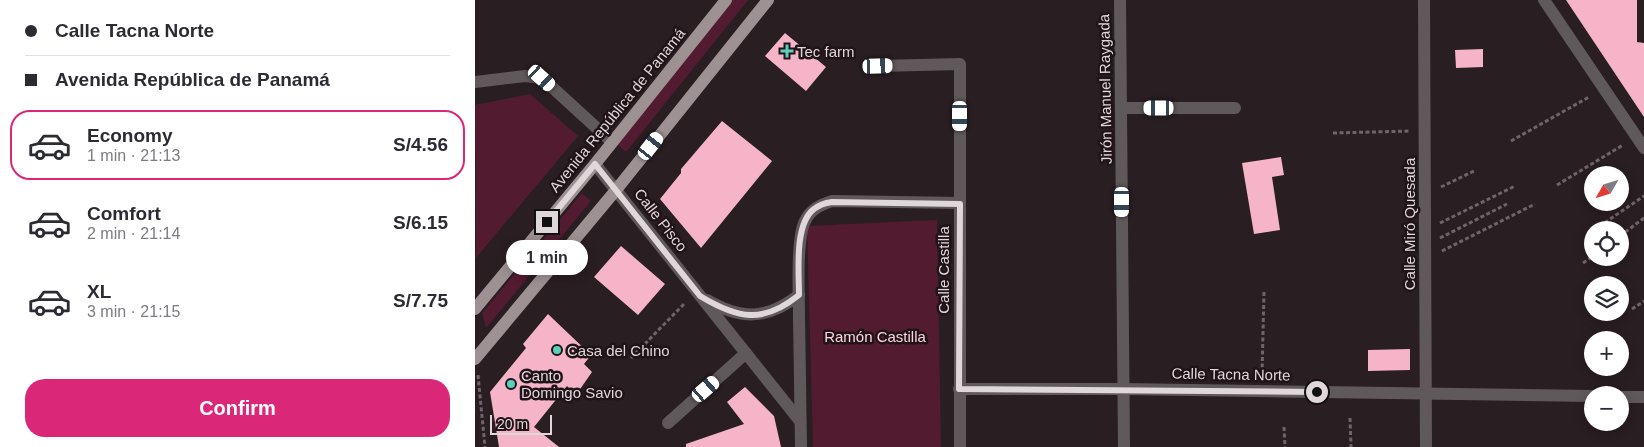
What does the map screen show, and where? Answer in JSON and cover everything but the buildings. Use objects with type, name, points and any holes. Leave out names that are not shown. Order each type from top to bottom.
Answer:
[{"type":"main road","name":"Avenida República de Panamá","points":[[475,309],[595,164],[726,0]]},
{"type":"main road","points":[[476,358],[616,190],[768,0]]},
{"type":"street","name":"Jirón Manuel Raygada","points":[[1120,0],[1124,447]]},
{"type":"street","name":"Calle Miró Quesada","points":[[1425,0],[1426,447]]},
{"type":"street","points":[[1544,0],[1644,148]]},
{"type":"street","name":"Calle Castilla","points":[[878,66],[960,64],[960,447]]},
{"type":"street","points":[[475,82],[525,76],[542,78],[612,142]]},
{"type":"street","points":[[1121,108],[1235,108]]},
{"type":"street","name":"Calle Pisco","points":[[595,164],[800,421]]},
{"type":"street","points":[[801,447],[800,233],[812,210],[832,202],[960,204]]},
{"type":"street","name":"Calle Pisco","points":[[698,293],[720,308],[736,314],[753,315],[770,312],[786,306],[799,295]]},
{"type":"street","points":[[668,423],[746,353]]},
{"type":"street","name":"Calle Tacna Norte","points":[[959,389],[1124,389],[1584,396]]},
{"type":"street","points":[[1629,396],[1644,397]]},
{"type":"path","points":[[1511,141],[1604,89]]},
{"type":"path","points":[[1333,133],[1425,131]]},
{"type":"path","points":[[1557,185],[1637,137]]},
{"type":"path","points":[[1425,195],[1476,170]]},
{"type":"path","points":[[1425,230],[1515,186]]},
{"type":"path","points":[[1607,221],[1644,196]]},
{"type":"path","points":[[1425,245],[1507,204]]},
{"type":"path","points":[[1425,259],[1535,204]]},
{"type":"path","points":[[1629,229],[1644,218]]},
{"type":"path","points":[[1262,391],[1263,292]]},
{"type":"path","points":[[631,358],[698,293]]},
{"type":"path","points":[[1631,310],[1644,301]]},
{"type":"path","points":[[476,358],[485,447]]},
{"type":"path","points":[[1350,418],[1351,447]]},
{"type":"path","points":[[1284,427],[1285,447]]},
{"type":"green space","points":[[732,0],[748,0],[626,152],[616,143]]},
{"type":"green space","points":[[530,94],[578,136],[476,258],[475,105]]},
{"type":"green space","points":[[582,193],[591,201],[486,328],[482,313]]},
{"type":"green space","name":"Ramón Castilla","points":[[937,220],[941,447],[813,447],[807,226]]},
{"type":"place","name":"Tec farm","points":[[787,51]]},
{"type":"place","name":"Casa del Chino","points":[[557,350]]},
{"type":"place","name":"Canto Domingo Savio","points":[[511,384]]},
{"type":"route","points":[[547,222],[595,164],[700,296],[720,308],[736,314],[753,315],[770,312],[786,306],[799,295],[800,233],[812,210],[821,205],[832,202],[960,204],[959,389],[1317,392]]}]
